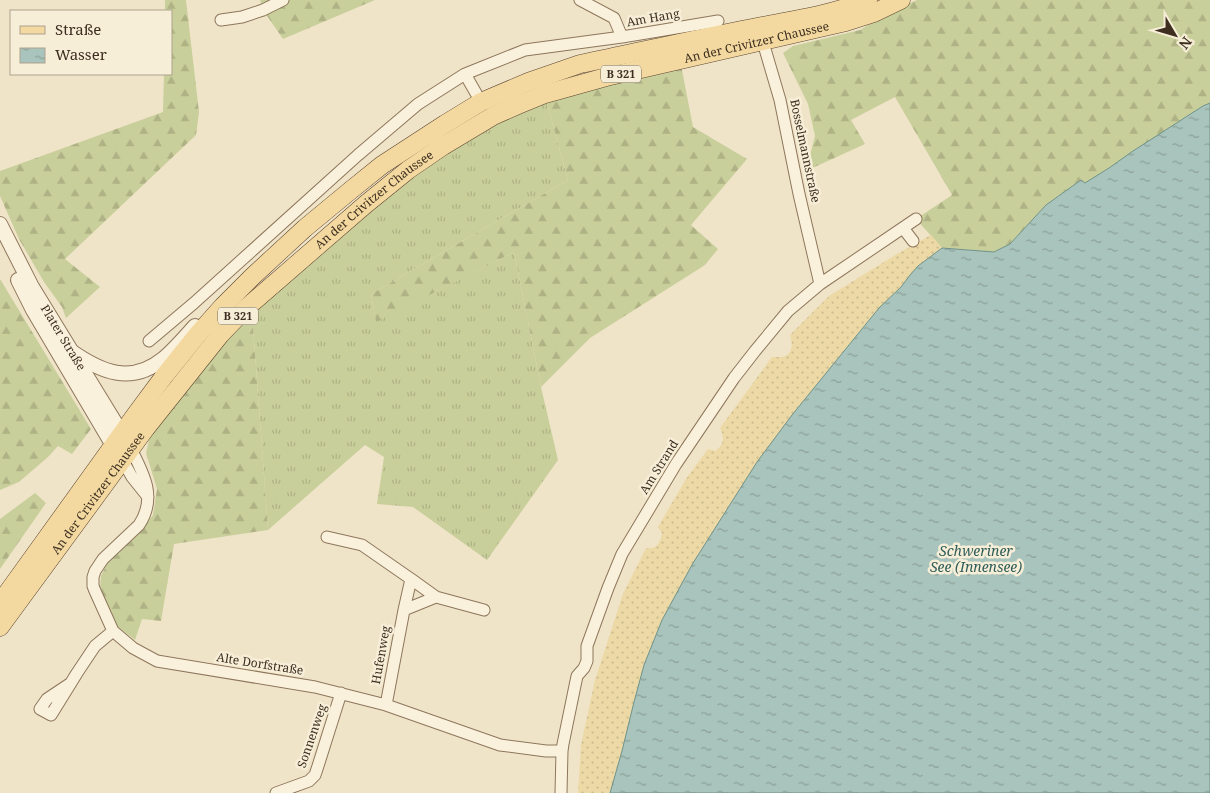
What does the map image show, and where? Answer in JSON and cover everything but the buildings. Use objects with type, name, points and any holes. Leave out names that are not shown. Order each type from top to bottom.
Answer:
[{"type":"main road","name":"An der Crivitzer Chaussee","points":[[0,627],[127,455],[220,334],[246,308],[408,170],[493,116],[545,94],[758,34],[868,0]]},
{"type":"main road","name":"An der Crivitzer Chaussee","points":[[0,603],[165,375],[198,334],[252,277],[305,228],[382,165],[481,102],[528,82],[580,64],[758,34],[846,22],[901,0]]},
{"type":"street","points":[[221,20],[242,17],[263,10],[283,0]]},
{"type":"street","name":"Am Hang","points":[[580,0],[614,18],[622,37],[718,21]]},
{"type":"street","name":"Bosselmannstraße","points":[[758,34],[765,49],[780,100],[820,284]]},
{"type":"street","points":[[149,341],[418,104],[466,74],[525,50],[622,37]]},
{"type":"street","points":[[466,74],[481,102]]},
{"type":"street","name":"Am Strand","points":[[561,793],[562,752],[578,676],[587,661],[587,646],[622,554],[676,464],[734,378],[788,311],[820,284],[916,219]]},
{"type":"street","name":"Plater Straße","points":[[0,224],[32,287],[71,351],[118,440]]},
{"type":"street","name":"B 321","points":[[71,351],[100,368],[118,372],[132,374],[153,366],[163,359],[238,282],[279,245],[305,228]]},
{"type":"street","points":[[903,228],[913,241]]},
{"type":"street","name":"Plater Straße","points":[[0,243],[33,310],[127,455]]},
{"type":"street","name":"Alte Dorfstraße","points":[[127,455],[132,477],[148,497],[148,503],[139,525],[103,559],[95,571],[93,586],[113,631],[133,648],[157,661],[341,693],[386,705],[495,744],[562,752]]},
{"type":"street","points":[[327,538],[362,545],[436,597],[484,610]]},
{"type":"street","name":"Hufenweg","points":[[386,705],[411,579]]},
{"type":"street","points":[[404,610],[436,597]]},
{"type":"street","points":[[71,683],[95,646],[113,631]]},
{"type":"street","name":"Sonnenweg","points":[[276,793],[306,782],[315,775],[341,693]]},
{"type":"green space","points":[[165,0],[186,0],[199,112],[196,135],[65,259],[100,287],[66,318],[62,307],[44,282],[19,239],[0,196],[0,171],[163,112],[164,75],[172,75],[172,10],[165,10]]},
{"type":"green space","points":[[260,0],[375,0],[283,39],[263,10]]},
{"type":"green space","points":[[917,0],[1210,0],[1210,103],[1085,183],[1081,180],[1046,205],[1010,244],[994,252],[942,248],[916,219],[952,195],[895,97],[851,120],[865,144],[806,171],[815,136],[808,104],[783,53],[793,46],[860,30],[886,14]]},
{"type":"green space","points":[[681,65],[693,127],[747,159],[691,225],[718,249],[705,265],[590,338],[541,387],[514,252],[376,322],[371,294],[568,180],[546,100]]},
{"type":"green space","points":[[546,100],[568,180],[371,294],[376,321],[514,252],[541,387],[558,460],[487,560],[413,507],[377,504],[384,457],[365,445],[268,530],[252,312],[412,175],[494,122]]},
{"type":"green space","points":[[0,279],[91,429],[72,454],[58,446],[19,482],[0,490]]},
{"type":"green space","points":[[252,312],[268,530],[174,544],[161,621],[142,619],[135,640],[112,622],[100,588],[101,576],[107,564],[136,536],[153,515],[157,489],[146,453],[151,432],[213,355]]},
{"type":"green space","points":[[35,493],[46,503],[0,569],[0,519]]},
{"type":"sand","points":[[931,235],[942,248],[918,266],[901,287],[879,308],[792,415],[634,702],[610,793],[578,793],[581,745],[595,680],[623,594],[646,548],[653,548],[659,543],[662,533],[658,527],[686,479],[708,449],[715,451],[722,444],[723,435],[720,428],[772,357],[785,356],[790,352],[792,342],[790,335],[829,296]]},
{"type":"water","name":"Schweriner See (Innensee)","points":[[1210,103],[1210,793],[610,793],[644,665],[662,620],[693,563],[757,462],[792,415],[879,308],[901,287],[918,266],[942,248],[994,252],[1010,244],[1046,205],[1081,180],[1085,183]]}]
